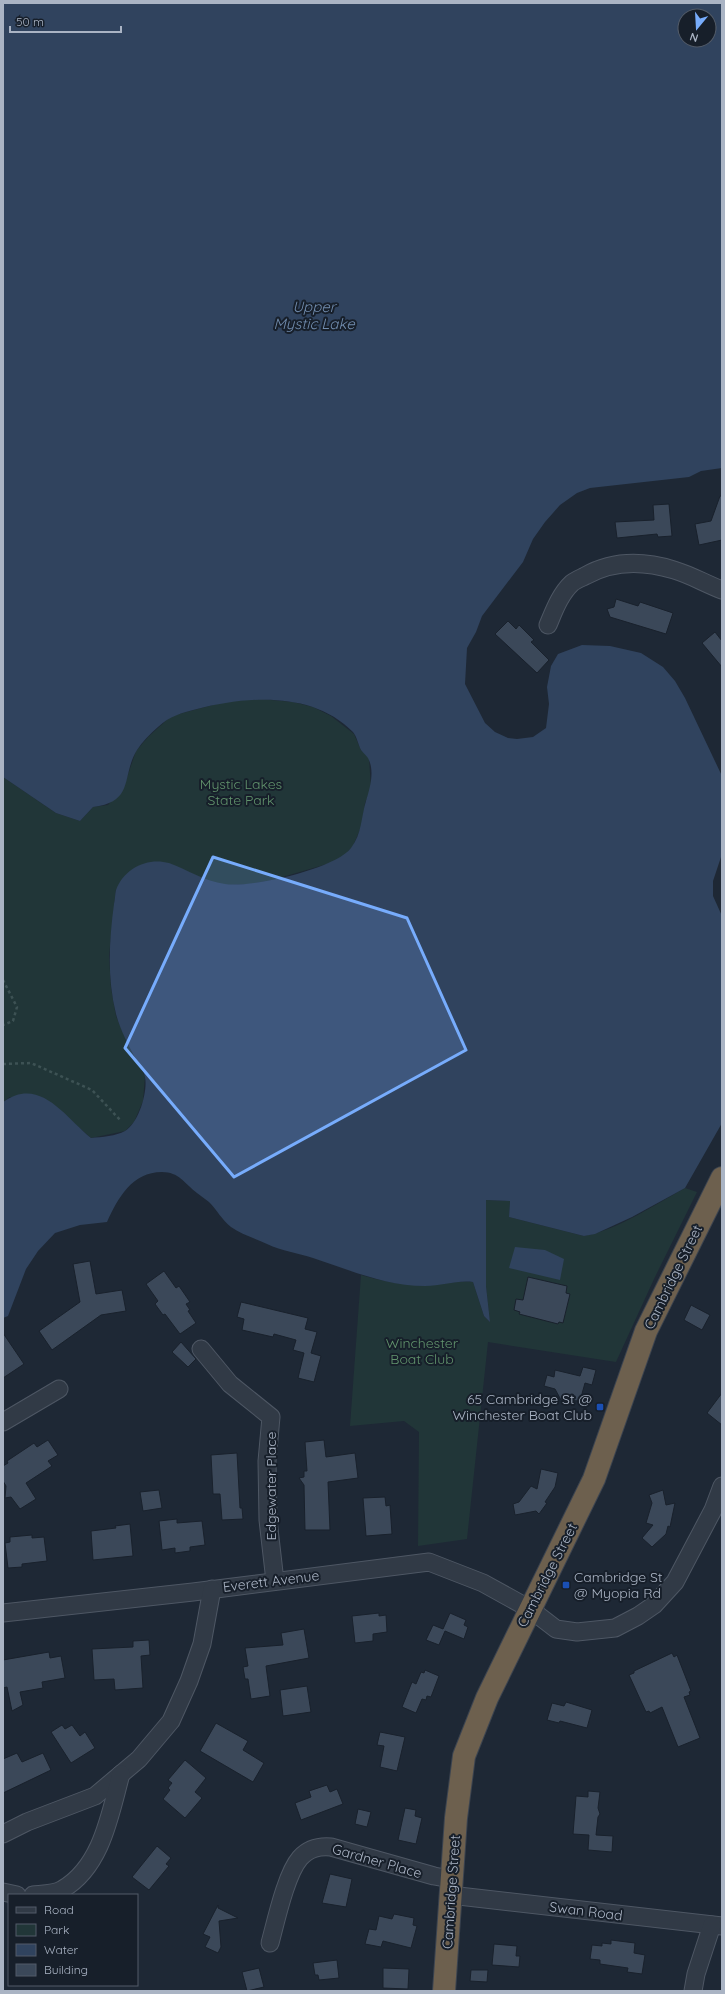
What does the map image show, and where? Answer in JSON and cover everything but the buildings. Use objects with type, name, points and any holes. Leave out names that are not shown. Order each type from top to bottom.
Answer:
[{"type":"highway","name":"Cambridge Street","points":[[444,1991],[450,1887],[458,1794],[464,1756],[487,1698],[594,1479],[648,1325],[722,1178]]},
{"type":"street","points":[[548,625],[557,604],[572,583],[596,570],[623,563],[642,564],[674,570],[722,590]]},
{"type":"street","name":"Edgewater Place","points":[[201,1349],[230,1384],[271,1418],[267,1461],[268,1520],[275,1580]]},
{"type":"street","points":[[3,1422],[59,1389]]},
{"type":"street","name":"Everett Avenue","points":[[3,1613],[193,1592],[275,1580],[429,1562],[483,1583],[530,1609],[556,1629],[577,1632],[615,1628],[638,1616],[654,1605],[675,1582],[713,1510],[722,1486]]},
{"type":"street","points":[[3,1834],[27,1822],[95,1796],[139,1759],[171,1721],[189,1681],[202,1644],[212,1589]]},
{"type":"street","points":[[40,1894],[62,1890],[81,1874],[99,1848],[121,1774]]},
{"type":"street","name":"Gardner Place","points":[[270,1943],[284,1893],[293,1870],[300,1858],[311,1849],[324,1846],[331,1847],[434,1876],[450,1887]]},
{"type":"street","name":"Swan Road","points":[[450,1887],[717,1926]]},
{"type":"street","points":[[693,1991],[696,1974],[717,1926]]},
{"type":"path","points":[[3,980],[17,1006],[13,1020],[3,1025]]},
{"type":"path","points":[[3,1064],[31,1064],[92,1090],[121,1120]]},
{"type":"highlighted area","points":[[213,857],[407,918],[466,1050],[234,1177],[125,1048]]},
{"type":"green space","name":"Mystic Lakes State Park","points":[[261,699],[293,702],[313,707],[331,716],[354,734],[361,750],[369,758],[371,788],[365,803],[362,825],[353,846],[345,855],[334,862],[272,880],[250,884],[228,885],[210,882],[167,863],[116,889],[109,956],[111,988],[116,1016],[128,1045],[145,1076],[143,1101],[134,1122],[125,1131],[91,1138],[69,1119],[10,1097],[3,1102],[3,777],[56,813],[80,821],[93,807],[108,805],[124,786],[136,751],[148,737],[171,716],[228,701]]},
{"type":"green space","name":"Winchester Boat Club","points":[[685,1188],[697,1192],[654,1279],[616,1362],[488,1342],[467,1539],[418,1546],[419,1432],[404,1421],[350,1426],[361,1275],[410,1285],[473,1282],[484,1316],[490,1322],[486,1286],[486,1200],[510,1201],[509,1217],[584,1236],[597,1233],[624,1222]]},
{"type":"water","name":"Upper Mystic Lake","points":[[3,3],[722,3],[722,468],[701,471],[689,477],[590,488],[577,493],[560,505],[533,539],[523,562],[482,616],[476,632],[467,648],[465,684],[485,723],[495,732],[508,738],[517,739],[533,737],[546,728],[549,704],[547,687],[551,666],[558,654],[582,645],[610,646],[641,653],[663,667],[675,681],[685,698],[722,776],[722,854],[713,881],[713,896],[722,916],[722,1123],[685,1188],[632,1217],[595,1234],[584,1236],[509,1217],[510,1201],[486,1200],[486,1286],[490,1322],[484,1316],[473,1282],[425,1286],[396,1283],[368,1276],[278,1248],[231,1227],[209,1202],[177,1176],[168,1172],[151,1173],[134,1181],[127,1188],[116,1204],[107,1222],[80,1225],[55,1233],[38,1251],[26,1269],[8,1316],[3,1318],[3,1102],[16,1095],[29,1094],[40,1096],[61,1110],[91,1138],[104,1137],[125,1131],[134,1121],[144,1098],[146,1083],[144,1075],[127,1043],[120,1025],[116,1014],[111,987],[111,932],[116,890],[120,882],[131,870],[145,863],[153,862],[169,863],[203,878],[225,884],[253,883],[272,880],[311,870],[328,863],[342,856],[355,843],[361,825],[370,785],[371,768],[368,758],[361,750],[353,732],[337,719],[319,709],[300,703],[279,700],[237,701],[186,712],[167,720],[149,735],[137,750],[132,760],[125,786],[121,794],[115,800],[93,807],[80,821],[56,813],[3,777]]},
{"type":"water","points":[[515,1247],[545,1250],[564,1259],[560,1280],[509,1268]]},
{"type":"place","name":"65 Cambridge St @ Winchester Boat Club","points":[[600,1407]]},
{"type":"place","name":"Cambridge St @ Myopia Rd","points":[[566,1585]]}]
